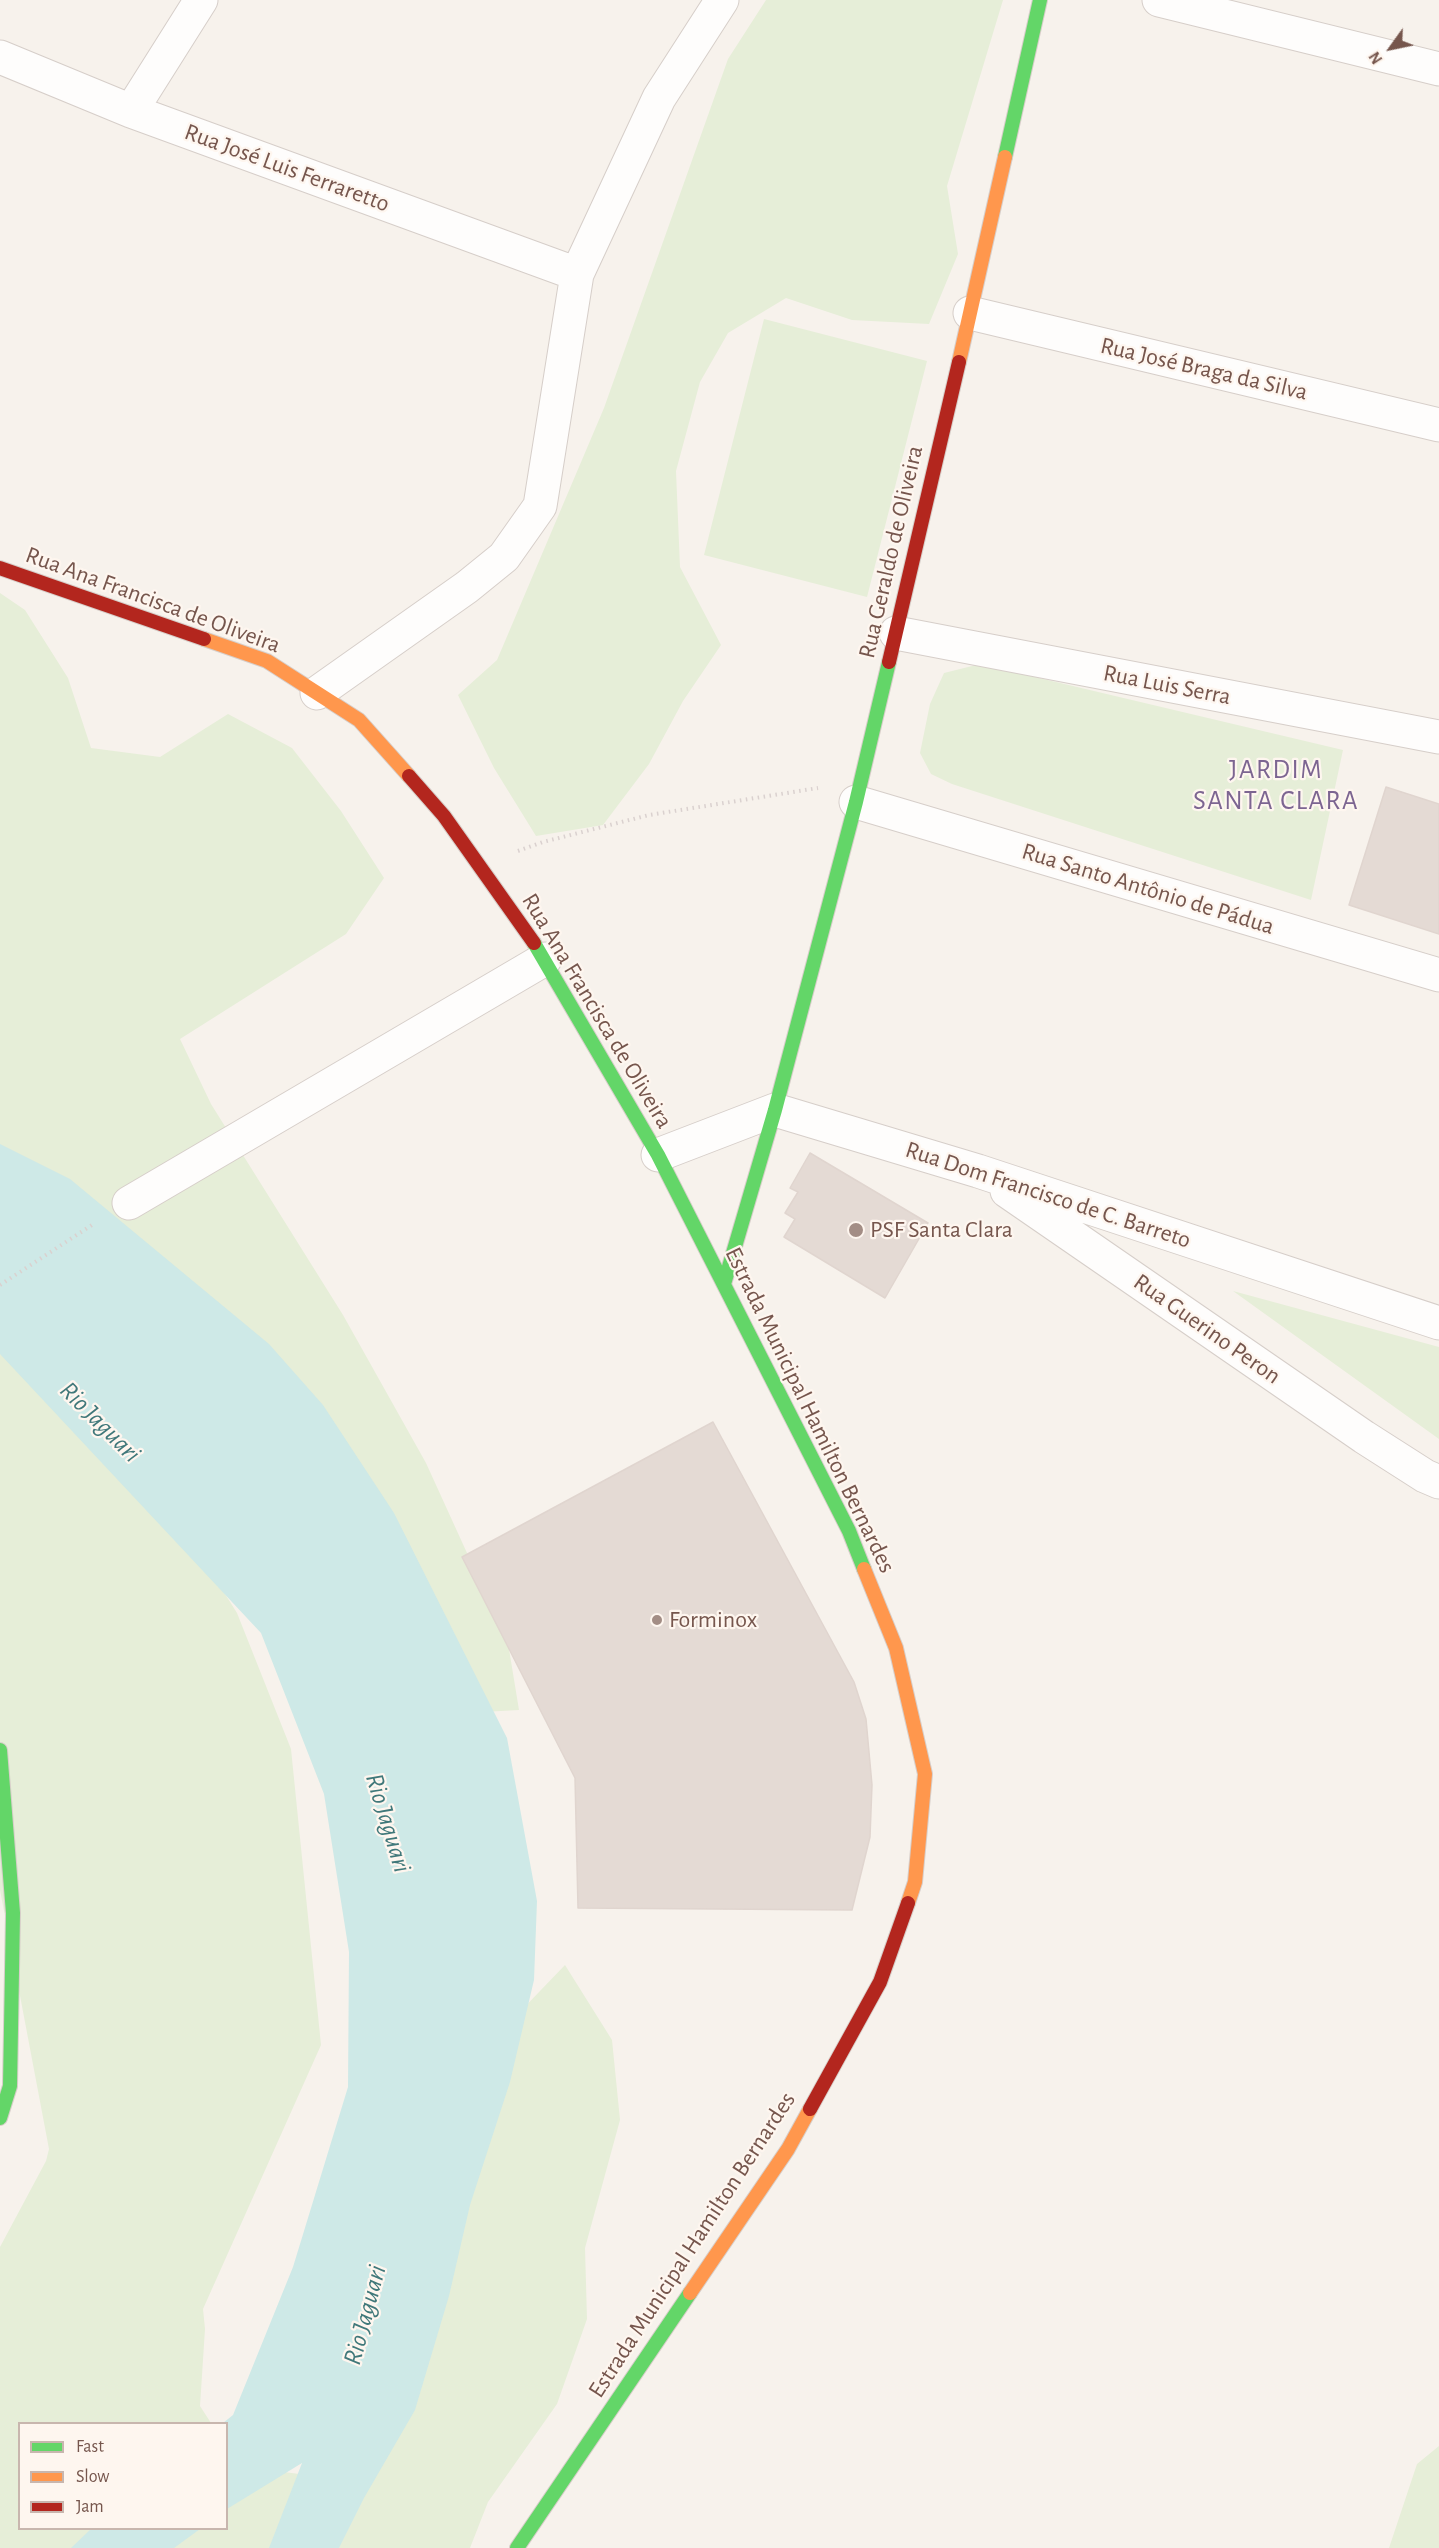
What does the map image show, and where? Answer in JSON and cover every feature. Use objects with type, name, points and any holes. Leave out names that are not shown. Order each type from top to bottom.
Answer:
[{"type":"street","points":[[131,111],[201,0]]},
{"type":"street","points":[[317,693],[467,587],[504,556],[540,506],[577,274],[659,98],[722,0]]},
{"type":"street","name":"Rua Geraldo de Oliveira","points":[[724,1284],[775,1110],[858,792],[970,313],[1040,0]]},
{"type":"street","points":[[1159,0],[1439,69]]},
{"type":"street","name":"Rua José Luis Ferraretto","points":[[0,57],[131,111],[577,274]]},
{"type":"street","name":"Rua José Braga da Silva","points":[[970,313],[1439,425]]},
{"type":"street","name":"Rua Ana Francisca de Oliveira","points":[[0,568],[267,661],[359,720],[444,816],[545,959],[658,1155]]},
{"type":"street","name":"Rua Luis Serra","points":[[896,633],[1439,737]]},
{"type":"street","name":"Rua Santo Antônio de Pádua","points":[[858,792],[1439,975]]},
{"type":"street","points":[[129,1203],[545,959]]},
{"type":"street","points":[[658,1155],[775,1110]]},
{"type":"street","name":"Rua Dom Francisco de C. Barreto","points":[[775,1110],[978,1171],[1439,1323]]},
{"type":"street","name":"Estrada Municipal Hamilton Bernardes","points":[[517,2548],[788,2149],[880,1982],[915,1881],[925,1774],[896,1648],[849,1531],[658,1155]]},
{"type":"street","name":"Rua Guerino Peron","points":[[978,1171],[1354,1430],[1425,1476],[1439,1482]]},
{"type":"street","points":[[0,1750],[13,1913],[9,2086],[0,2118]]},
{"type":"path","points":[[478,864],[543,842],[650,815],[858,792]]},
{"type":"path","points":[[0,1285],[82,1232]]},
{"type":"green space","points":[[766,0],[1003,0],[947,186],[958,254],[929,324],[852,320],[786,298],[728,333],[700,382],[676,471],[680,567],[721,645],[683,701],[649,764],[603,825],[536,836],[494,768],[458,695],[497,660],[604,408],[728,59]]},
{"type":"green space","points":[[764,319],[927,361],[867,597],[704,555]]},
{"type":"green space","points":[[0,593],[25,610],[68,678],[91,748],[160,757],[228,714],[292,748],[341,811],[384,878],[346,934],[180,1039],[211,1104],[343,1315],[426,1463],[508,1643],[519,1710],[428,1715],[0,1162]]},
{"type":"green space","points":[[980,664],[1343,750],[1311,900],[952,784],[931,774],[920,753],[930,704],[944,673]]},
{"type":"green space","points":[[0,1281],[100,1395],[237,1613],[291,1749],[321,2045],[203,2309],[205,2329],[200,2406],[210,2422],[18,2422],[18,2530],[228,2530],[228,2449],[238,2466],[307,2475],[514,2018],[565,1965],[612,2040],[620,2120],[585,2248],[587,2319],[557,2404],[488,2502],[470,2548],[0,2548],[0,2247],[46,2161],[49,2149],[0,1890]]},
{"type":"green space","points":[[1233,1291],[1439,1347],[1439,1439]]},
{"type":"green space","points":[[1439,2446],[1439,2548],[1389,2548],[1417,2464]]},
{"type":"water","name":"Rio Jaguari","points":[[0,1144],[70,1179],[269,1344],[323,1405],[394,1513],[507,1738],[537,1901],[534,1980],[510,2082],[470,2205],[449,2296],[415,2410],[364,2498],[339,2548],[269,2548],[302,2463],[228,2508],[228,2422],[224,2422],[233,2415],[293,2267],[348,2087],[349,1952],[324,1794],[261,1633],[0,1354]]},
{"type":"water","points":[[90,2530],[199,2530],[174,2548],[71,2548]]},
{"type":"building","points":[[1386,787],[1439,804],[1439,934],[1349,905]]},
{"type":"building","name":"PSF Santa Clara","points":[[810,1153],[928,1223],[885,1298],[784,1237],[795,1219],[785,1213],[798,1192],[790,1188]]},
{"type":"building","name":"Forminox","points":[[713,1422],[854,1682],[866,1719],[872,1785],[870,1837],[852,1910],[578,1908],[575,1778],[462,1557]]},
{"type":"traffic: fast","points":[[1005,157],[1040,0]]},
{"type":"traffic: fast","points":[[724,1284],[775,1110],[856,802],[889,662]]},
{"type":"traffic: fast","points":[[534,943],[658,1155],[849,1531],[864,1569]]},
{"type":"traffic: fast","points":[[0,1750],[13,1913],[10,2086],[0,2118]]},
{"type":"traffic: fast","points":[[517,2548],[690,2293]]},
{"type":"traffic: slow","points":[[959,362],[1005,157]]},
{"type":"traffic: slow","points":[[204,639],[267,661],[359,720],[409,776]]},
{"type":"traffic: slow","points":[[864,1569],[896,1648],[925,1774],[915,1882],[908,1903]]},
{"type":"traffic: slow","points":[[690,2293],[788,2149],[810,2109]]},
{"type":"traffic: jam","points":[[889,662],[959,362]]},
{"type":"traffic: jam","points":[[0,568],[204,639]]},
{"type":"traffic: jam","points":[[409,776],[444,816],[534,943]]},
{"type":"traffic: jam","points":[[810,2109],[880,1982],[908,1903]]},
{"type":"place","name":"PSF Santa Clara","points":[[856,1230]]},
{"type":"place","name":"Forminox","points":[[657,1620]]},
{"type":"district","name":"JARDIM SANTA CLARA","points":[[1276,786]]}]
